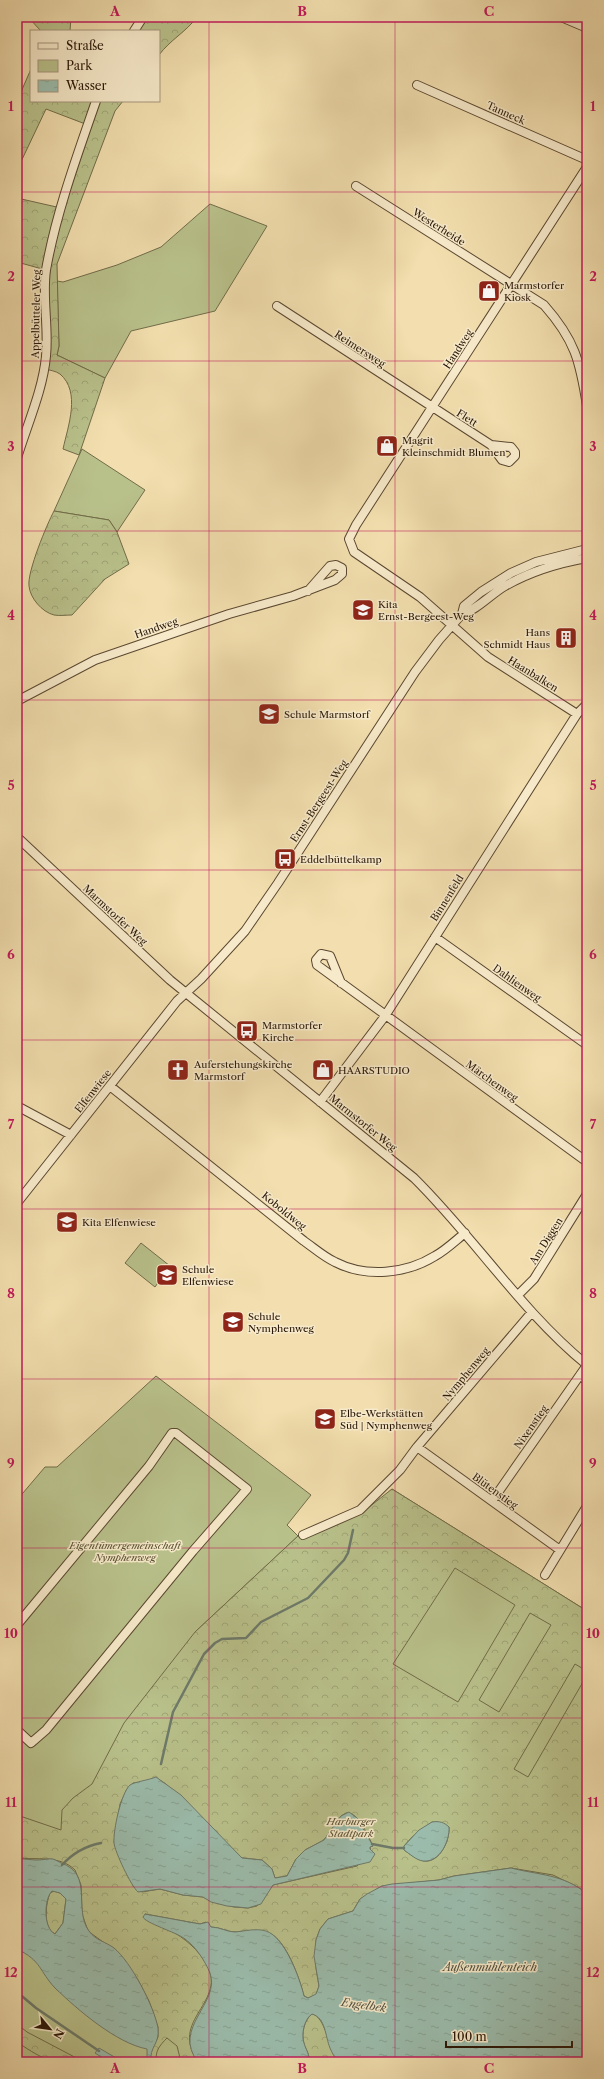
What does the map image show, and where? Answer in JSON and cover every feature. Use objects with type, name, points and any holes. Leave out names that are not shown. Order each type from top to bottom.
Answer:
[{"type":"street","points":[[135,30],[143,17]]},
{"type":"street","points":[[561,17],[587,28]]},
{"type":"street","name":"Tanneck","points":[[417,85],[587,160]]},
{"type":"street","name":"Appelbütteler Weg","points":[[17,458],[45,369],[47,354],[46,274],[50,254],[61,208],[96,102]]},
{"type":"street","name":"Handweg","points":[[349,544],[350,536],[356,525],[587,166]]},
{"type":"street","name":"Westerheide","points":[[356,186],[544,306],[565,332],[579,361],[587,406]]},
{"type":"street","name":"Reimersweg","points":[[277,306],[432,408]]},
{"type":"street","name":"Flett","points":[[432,408],[491,445]]},
{"type":"street","name":"Haanbalken","points":[[349,544],[356,554],[410,590],[452,624],[488,657],[577,714]]},
{"type":"street","name":"Ernst-Bergeest-Weg","points":[[462,614],[464,606],[511,573],[549,557],[587,549]]},
{"type":"street","name":"Ernst-Bergeest-Weg","points":[[187,994],[245,931],[416,672],[452,624],[462,614],[469,612],[492,594],[528,574],[552,565],[587,558]]},
{"type":"street","name":"Handweg","points":[[17,701],[95,660],[228,614],[308,591]]},
{"type":"street","name":"Binnenfeld","points":[[320,1102],[385,1016],[577,714],[587,704]]},
{"type":"street","name":"Marmstorfer Weg","points":[[17,837],[187,994],[414,1178],[465,1233],[532,1312],[587,1365]]},
{"type":"street","name":"Dahlienweg","points":[[435,937],[587,1045]]},
{"type":"street","points":[[341,983],[385,1016]]},
{"type":"street","name":"Elfenwiese","points":[[17,1203],[177,1001],[187,994]]},
{"type":"street","name":"Märchenweg","points":[[385,1016],[587,1162]]},
{"type":"street","name":"Koboldweg","points":[[110,1086],[325,1257],[347,1268],[362,1272],[402,1270],[420,1264],[436,1256],[465,1233]]},
{"type":"street","points":[[17,1106],[71,1135]]},
{"type":"street","name":"Am Diggen","points":[[518,1295],[534,1279],[587,1194]]},
{"type":"street","name":"Nymphenweg","points":[[303,1535],[360,1510],[400,1470],[417,1447],[532,1312]]},
{"type":"street","name":"Nixenstieg","points":[[492,1501],[587,1365]]},
{"type":"street","points":[[580,1375],[587,1381]]},
{"type":"street","points":[[17,1625],[149,1466],[172,1433],[176,1433],[247,1489],[193,1551],[46,1730],[31,1742],[17,1730]]},
{"type":"street","name":"Blütenstieg","points":[[417,1447],[560,1550]]},
{"type":"street","points":[[545,1575],[587,1506]]},
{"type":"green space","points":[[28,17],[71,17],[70,30],[40,30]]},
{"type":"green space","points":[[143,17],[197,17],[160,54],[160,30],[135,30]]},
{"type":"green space","points":[[30,71],[30,102],[122,102],[115,111],[57,264],[59,346],[57,355],[105,378],[79,455],[63,449],[70,420],[70,390],[66,381],[60,374],[55,371],[45,369],[46,270],[17,262],[17,198],[61,208],[88,125],[46,109],[17,170],[17,101]]},
{"type":"green space","points":[[210,204],[267,226],[215,311],[131,331],[105,378],[57,355],[59,346],[57,281],[63,282],[117,265],[161,247]]},
{"type":"green space","points":[[82,449],[145,490],[117,532],[109,520],[54,511]]},
{"type":"green space","points":[[54,511],[109,520],[117,532],[129,564],[105,579],[72,615],[54,615],[45,611],[34,600],[29,586],[29,579],[34,560],[42,537]]},
{"type":"green space","points":[[141,1243],[170,1266],[155,1287],[125,1263]]},
{"type":"green space","name":"Harburger Stadtpark","points":[[156,1376],[311,1495],[287,1525],[298,1536],[195,1632],[366,1513],[392,1489],[587,1611],[587,2062],[17,2062],[17,1500],[45,1467],[57,1467]]},
{"type":"green space","points":[[392,1489],[587,1611],[587,1671],[575,1664],[514,1769],[528,1777],[587,1675],[587,1894],[581,1889],[553,1875],[511,1868],[454,1876],[439,1880],[382,1886],[360,1899],[353,1911],[328,1919],[320,1929],[316,1940],[316,1968],[319,1986],[316,1995],[308,1998],[304,1996],[296,1971],[286,1951],[281,1943],[269,1933],[256,1931],[232,1932],[211,1927],[206,1922],[200,1924],[145,1914],[180,1936],[191,1945],[205,1962],[211,1976],[210,1989],[206,2000],[193,2023],[190,2035],[193,2054],[198,2062],[181,2062],[177,2046],[167,2038],[157,2052],[157,2062],[151,2062],[150,2053],[158,2037],[158,2027],[149,2001],[138,1980],[118,1953],[88,1931],[82,1914],[81,1885],[75,1870],[69,1865],[55,1860],[17,1858],[17,1815],[61,1830],[62,1810],[73,1798],[92,1784],[124,1723],[195,1632],[298,1536],[364,1511]],"holes":[[[455,1568],[515,1605],[458,1702],[393,1664]],[[530,1613],[551,1625],[499,1712],[479,1700]],[[154,1778],[166,1784],[242,1858],[262,1860],[272,1869],[275,1878],[287,1876],[296,1859],[305,1850],[324,1840],[341,1816],[346,1813],[350,1813],[355,1816],[373,1846],[370,1847],[371,1852],[357,1866],[273,1885],[257,1906],[248,1908],[234,1907],[213,1902],[203,1897],[183,1895],[160,1889],[142,1892],[134,1887],[114,1842],[120,1804],[127,1789],[133,1783],[146,1782]],[[432,1822],[437,1822],[449,1827],[448,1838],[443,1850],[439,1855],[430,1861],[424,1861],[414,1857],[404,1850],[404,1846],[412,1837]]]},
{"type":"green space","points":[[54,1891],[63,1894],[66,1899],[63,1923],[55,1934],[48,1926],[46,1915],[50,1893]]},
{"type":"green space","points":[[312,2014],[317,2016],[321,2021],[338,2062],[309,2062],[303,2040],[303,2032],[305,2023]]},
{"type":"green space","points":[[17,2024],[27,2032],[84,2062],[55,2061],[35,2054],[17,2042]]},
{"type":"water","points":[[156,1777],[181,1795],[242,1858],[262,1860],[272,1869],[275,1878],[287,1876],[296,1859],[305,1850],[324,1840],[341,1816],[349,1812],[357,1818],[373,1846],[370,1847],[370,1849],[375,1854],[370,1862],[273,1885],[261,1904],[248,1908],[227,1906],[211,1902],[203,1897],[183,1895],[160,1889],[138,1892],[117,1854],[114,1843],[115,1830],[118,1812],[130,1785]]},
{"type":"water","points":[[432,1822],[441,1822],[449,1827],[448,1838],[439,1855],[429,1861],[423,1861],[415,1858],[404,1850],[404,1846],[419,1830]]},
{"type":"water","points":[[17,1858],[36,1860],[53,1859],[71,1868],[77,1875],[80,1884],[83,1913],[89,1931],[94,1937],[114,1948],[121,1955],[141,1985],[152,2008],[156,2019],[158,2033],[151,2062],[147,2062],[147,2049],[135,2046],[110,2033],[86,2015],[55,1988],[36,1962],[25,1953],[17,1949]],"holes":[[[52,1891],[60,1893],[66,1899],[63,1923],[55,1934],[48,1926],[46,1907],[47,1900]]]},
{"type":"water","name":"Außenmühlenteich","points":[[511,1868],[550,1876],[569,1882],[587,1894],[587,2062],[338,2062],[330,2048],[323,2023],[317,2016],[312,2014],[305,2023],[303,2032],[303,2040],[309,2062],[198,2062],[191,2050],[190,2038],[193,2027],[209,1995],[212,1984],[210,1973],[200,1954],[189,1942],[181,1936],[149,1922],[143,1917],[145,1914],[200,1924],[208,1922],[211,1927],[232,1932],[254,1930],[266,1931],[279,1941],[291,1959],[304,1996],[308,1998],[316,1994],[319,1986],[314,1956],[316,1940],[320,1929],[328,1919],[353,1911],[360,1899],[367,1894],[382,1886],[392,1884],[439,1880],[454,1876]]},
{"type":"water","points":[[99,2048],[123,2062],[109,2062],[95,2053]]},
{"type":"waterway","points":[[161,1764],[173,1712],[204,1654],[215,1643],[222,1639],[246,1638],[261,1622],[308,1598],[344,1560],[348,1553],[353,1530]]},
{"type":"waterway","points":[[62,1865],[70,1857],[80,1851],[101,1843]]},
{"type":"waterway","points":[[372,1844],[393,1848],[404,1848]]},
{"type":"waterway","points":[[17,1992],[36,2008],[99,2051]]},
{"type":"place","name":"Marmstorfer Kiosk","points":[[489,291]]},
{"type":"place","name":"Magrit Kleinschmidt Blumen","points":[[387,446]]},
{"type":"place","name":"Kita Ernst-Bergeest-Weg","points":[[363,610]]},
{"type":"place","name":"Hans Schmidt Haus","points":[[566,638]]},
{"type":"place","name":"Schule Marmstorf","points":[[269,714]]},
{"type":"place","name":"Eddelbüttelkamp","points":[[285,859]]},
{"type":"place","name":"Marmstorfer Kirche","points":[[247,1031]]},
{"type":"place","name":"Auferstehungskirche Marmstorf","points":[[178,1070]]},
{"type":"place","name":"HAARSTUDIO","points":[[323,1070]]},
{"type":"place","name":"Kita Elfenwiese","points":[[67,1222]]},
{"type":"place","name":"Schule Elfenwiese","points":[[167,1275]]},
{"type":"place","name":"Schule Nymphenweg","points":[[233,1322]]},
{"type":"place","name":"Elbe-Werkstätten Süd | Nymphenweg","points":[[325,1419]]},
{"type":"park label","name":"Eigentümergemeinschaft Nymphenweg","points":[[125,1550]]},
{"type":"water label","name":"Engelbek","points":[[364,2005]]}]
